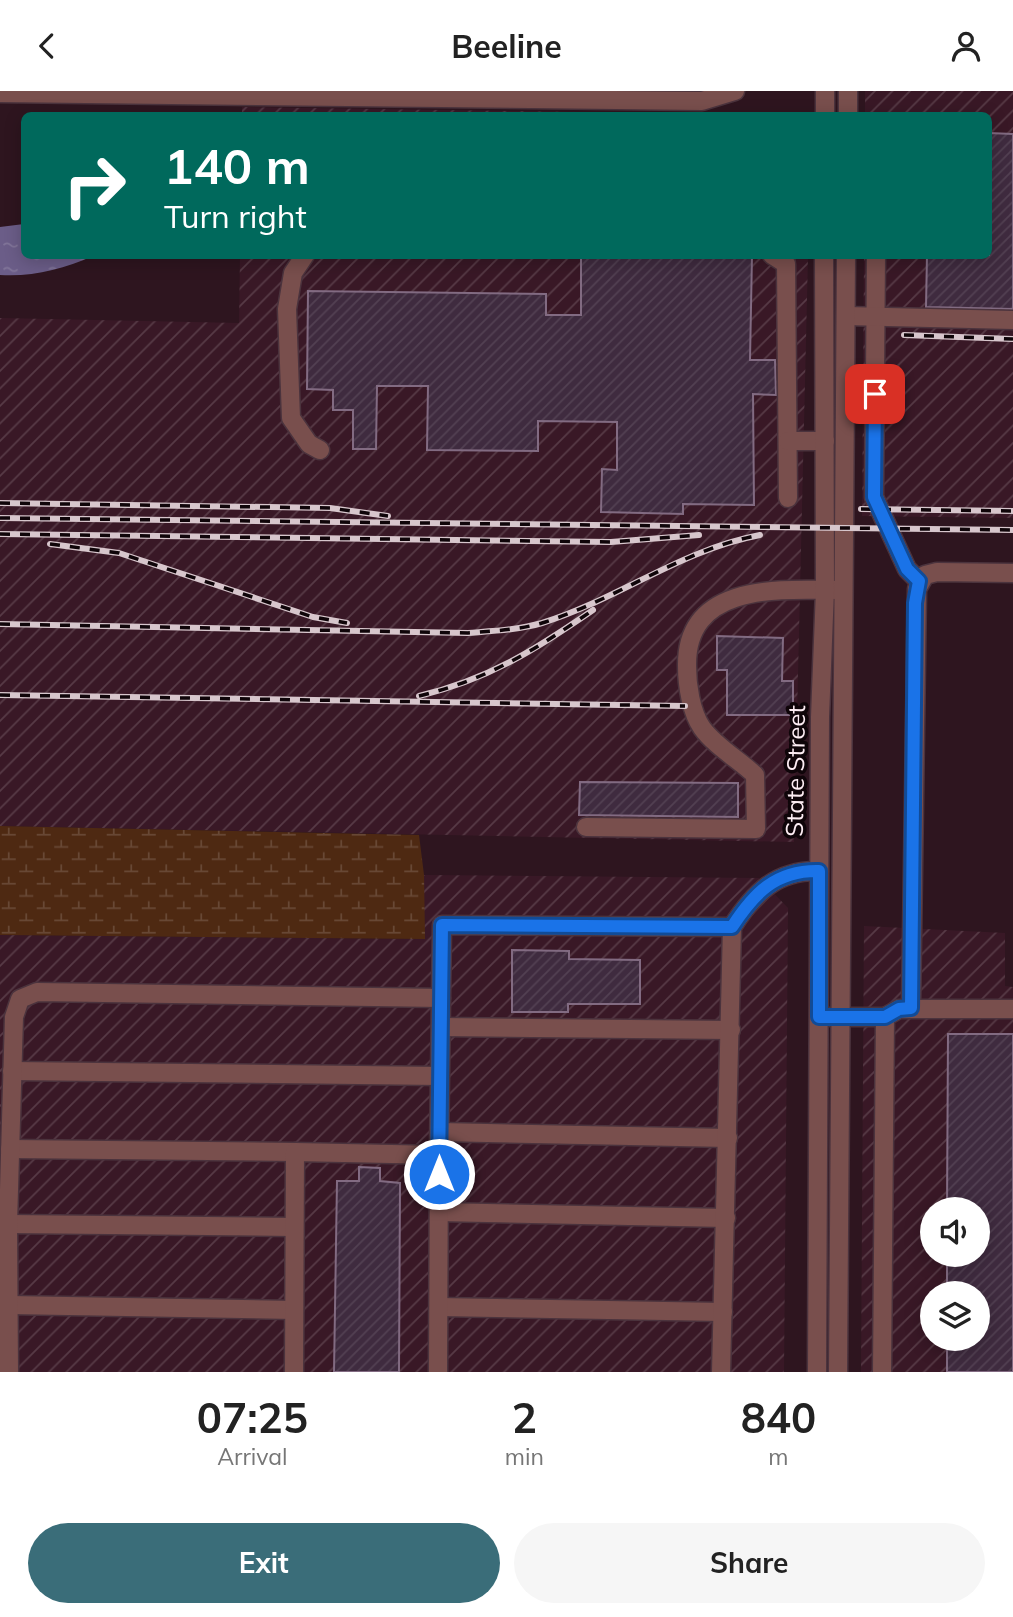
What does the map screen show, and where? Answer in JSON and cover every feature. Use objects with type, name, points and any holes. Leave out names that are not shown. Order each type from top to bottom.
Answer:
[{"type":"street","points":[[0,93],[702,101],[735,91]]},
{"type":"street","points":[[825,91],[825,112]]},
{"type":"street","points":[[848,91],[848,112]]},
{"type":"street","points":[[302,259],[292,273],[287,309],[290,404],[292,418],[309,444],[320,450]]},
{"type":"street","points":[[778,259],[786,264],[788,498]]},
{"type":"street","name":"State Street","points":[[824,259],[825,441],[834,590],[841,1017],[838,1372]]},
{"type":"street","name":"State Street","points":[[817,1372],[819,871],[834,590],[846,259]]},
{"type":"street","points":[[876,259],[874,497],[907,569],[919,581]]},
{"type":"street","points":[[846,316],[1013,320]]},
{"type":"street","points":[[788,441],[825,441]]},
{"type":"street","points":[[919,581],[937,572],[1013,573]]},
{"type":"street","points":[[911,1008],[915,603],[919,581]]},
{"type":"street","points":[[586,827],[756,829],[755,775],[702,728],[688,688],[687,645],[696,621],[720,605],[753,592],[834,590]]},
{"type":"street","points":[[721,1372],[732,927],[751,897],[786,875],[800,871],[819,871]]},
{"type":"street","points":[[439,1372],[442,925],[732,927]]},
{"type":"street","points":[[9,1372],[8,1224],[12,1071],[14,1017],[20,999],[37,992],[441,998]]},
{"type":"street","points":[[819,1017],[885,1017],[899,1009],[911,1008],[1013,1009]]},
{"type":"street","points":[[882,1372],[885,1017]]},
{"type":"street","points":[[441,1027],[731,1030]]},
{"type":"street","points":[[12,1071],[440,1076]]},
{"type":"street","points":[[440,1132],[728,1138]]},
{"type":"street","points":[[10,1149],[439,1155]]},
{"type":"street","points":[[295,1152],[295,1372]]},
{"type":"street","points":[[439,1212],[726,1218]]},
{"type":"street","points":[[8,1224],[294,1227]]},
{"type":"street","points":[[9,1305],[294,1310]]},
{"type":"street","points":[[439,1307],[723,1312]]},
{"type":"shaded area","points":[[865,91],[1013,91],[1013,518],[862,516],[864,259],[992,259],[992,112],[865,112]]},
{"type":"shaded area","points":[[242,107],[577,112],[242,112]]},
{"type":"shaded area","points":[[240,259],[808,259],[794,842],[0,826],[0,318],[239,323]]},
{"type":"shaded area","points":[[424,875],[759,878],[788,908],[784,1372],[0,1372],[0,935],[424,939]]},
{"type":"shaded area","points":[[864,926],[1005,933],[1005,986],[1013,987],[1013,1372],[861,1372]]},
{"type":"green space","points":[[0,826],[419,835],[424,875],[425,939],[0,935]]},
{"type":"water","points":[[21,224],[21,259],[85,259],[48,271],[0,275],[0,227]]},
{"type":"building","points":[[992,133],[1013,134],[1013,309],[926,307],[927,259],[992,259]]},
{"type":"building","points":[[581,259],[752,259],[750,360],[775,360],[776,395],[753,394],[754,505],[683,504],[683,514],[601,512],[602,469],[617,470],[617,422],[538,421],[538,451],[427,450],[428,386],[377,386],[376,449],[353,449],[353,410],[333,410],[333,390],[307,389],[308,291],[546,294],[546,315],[581,315]]},
{"type":"building","points":[[717,636],[783,638],[782,681],[793,681],[793,715],[727,715],[727,670],[717,670]]},
{"type":"building","points":[[580,782],[738,783],[738,817],[579,815]]},
{"type":"building","points":[[512,950],[569,951],[569,959],[640,960],[640,1004],[568,1004],[568,1012],[512,1012]]},
{"type":"building","points":[[948,1034],[1013,1034],[1013,1372],[947,1372],[947,1351],[990,1351],[990,1281],[947,1281],[947,1267],[990,1267],[990,1197],[947,1197]]},
{"type":"building","points":[[359,1167],[380,1168],[380,1181],[400,1183],[399,1372],[334,1372],[337,1181],[359,1181]]},
{"type":"railway","points":[[904,335],[1013,339]]},
{"type":"railway","points":[[0,503],[330,508],[388,516]]},
{"type":"railway","points":[[861,509],[1013,511]]},
{"type":"railway","points":[[0,518],[1013,530]]},
{"type":"railway","points":[[0,534],[611,542],[699,535]]},
{"type":"railway","points":[[0,624],[468,633],[505,630],[542,623],[570,613],[676,563],[731,542],[760,535]]},
{"type":"railway","points":[[50,544],[119,553],[313,617],[347,623]]},
{"type":"railway","points":[[419,696],[490,672],[551,638],[593,610]]},
{"type":"railway","points":[[0,695],[685,706]]},
{"type":"route","points":[[439,1174],[442,925],[732,927],[751,897],[786,875],[800,871],[819,871],[819,1017],[885,1017],[899,1009],[911,1008],[915,603],[919,581],[907,569],[874,497],[875,394]]}]
